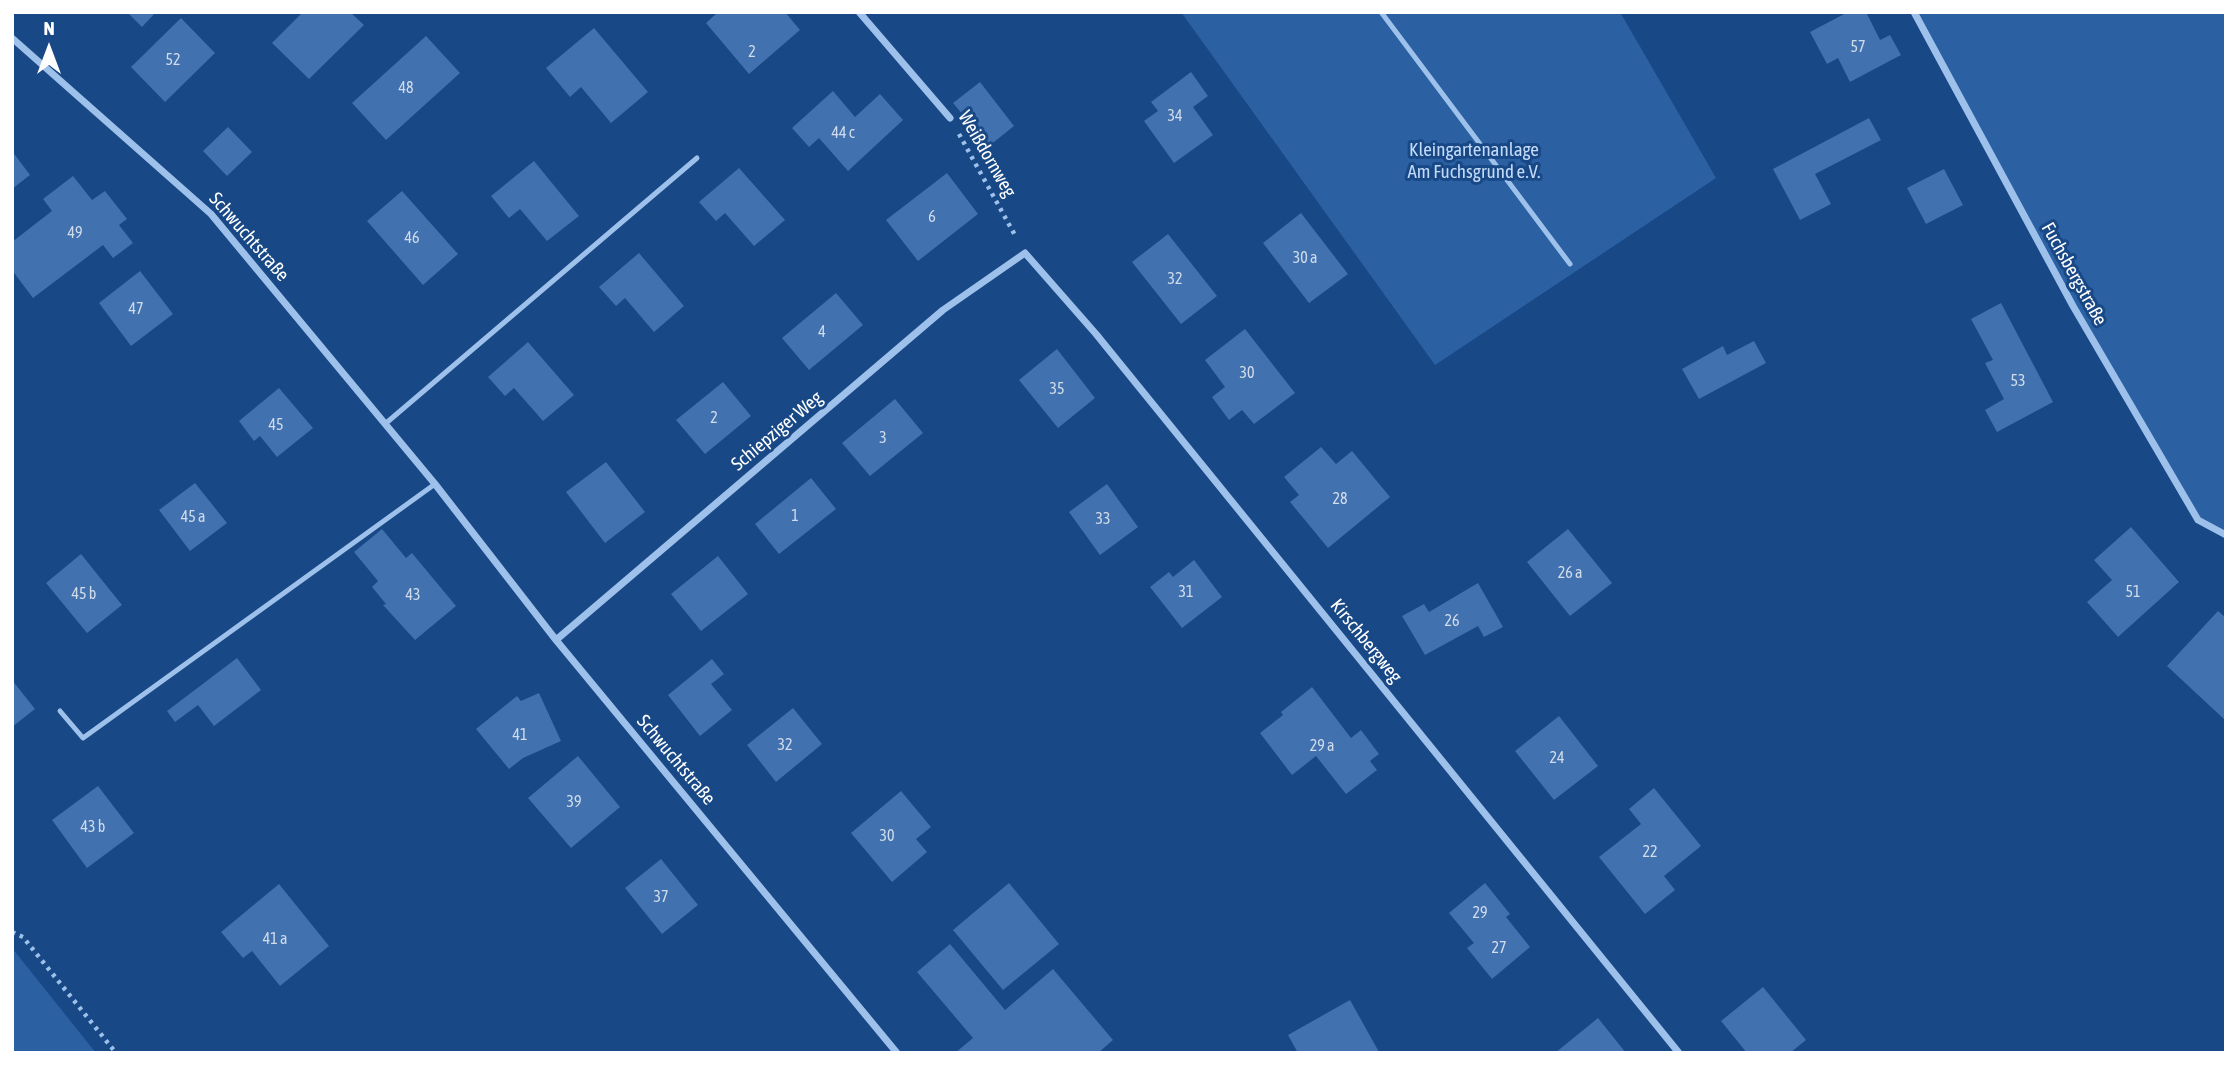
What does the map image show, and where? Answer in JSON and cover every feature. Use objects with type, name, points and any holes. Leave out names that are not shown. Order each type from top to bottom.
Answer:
[{"type":"street","name":"Weißdornweg","points":[[859,12],[950,118]]},
{"type":"street","name":"Fuchsbergstraße","points":[[1914,12],[2073,306],[2198,520],[2226,535]]},
{"type":"street","name":"Schwuchtstraße","points":[[12,38],[211,214],[435,484],[556,640],[897,1053]]},
{"type":"street","name":"Schiepziger Weg","points":[[556,640],[943,310],[1025,253]]},
{"type":"street","name":"Kirschbergweg","points":[[1025,253],[1097,334],[1679,1053]]},
{"type":"lane","points":[[1381,12],[1570,264]]},
{"type":"lane","points":[[385,424],[697,158]]},
{"type":"lane","points":[[60,711],[83,738],[435,484]]},
{"type":"path","name":"Weißdornweg","points":[[950,118],[1025,253]]},
{"type":"path","points":[[12,932],[23,937],[116,1053]]},
{"type":"green space","name":"Kleingartenanlage Am Fuchsgrund e.V.","points":[[1181,12],[1620,12],[1716,178],[1435,365]]},
{"type":"green space","points":[[1914,12],[2226,12],[2226,534],[2198,520],[2073,306]]},
{"type":"green space","points":[[12,948],[96,1053],[12,1053]]},
{"type":"building","points":[[127,12],[156,12],[142,27]]},
{"type":"building","points":[[303,12],[350,12],[364,25],[309,79],[272,43]]},
{"type":"building","points":[[718,12],[785,12],[800,30],[749,74],[706,23]]},
{"type":"building","points":[[1848,12],[1866,12],[1880,40],[1890,35],[1901,55],[1850,82],[1838,58],[1827,64],[1810,32]]},
{"type":"building","points":[[181,18],[215,53],[165,102],[131,67]]},
{"type":"building","points":[[594,28],[648,92],[611,123],[581,87],[570,97],[546,68]]},
{"type":"building","points":[[426,36],[460,73],[386,140],[352,103]]},
{"type":"building","points":[[1191,72],[1208,96],[1193,107],[1213,135],[1174,163],[1144,121],[1158,111],[1151,102]]},
{"type":"building","points":[[980,82],[1014,126],[989,146],[953,103]]},
{"type":"building","points":[[833,91],[855,117],[880,94],[903,120],[848,171],[819,138],[809,147],[792,128]]},
{"type":"building","points":[[1869,118],[1881,140],[1815,174],[1831,204],[1800,220],[1773,169]]},
{"type":"building","points":[[228,127],[252,152],[227,176],[203,151]]},
{"type":"building","points":[[12,151],[30,175],[12,189]]},
{"type":"building","points":[[534,161],[579,216],[547,241],[520,209],[509,218],[491,196]]},
{"type":"building","points":[[739,168],[785,220],[754,246],[725,213],[716,221],[699,202]]},
{"type":"building","points":[[1944,169],[1963,205],[1926,224],[1907,188]]},
{"type":"building","points":[[947,173],[978,214],[918,261],[886,220]]},
{"type":"building","points":[[73,176],[92,200],[105,191],[127,219],[119,225],[133,243],[113,258],[103,245],[33,298],[12,270],[12,242],[52,211],[43,199]]},
{"type":"building","points":[[402,191],[458,254],[423,285],[367,221]]},
{"type":"building","points":[[1301,213],[1348,274],[1309,303],[1263,243]]},
{"type":"building","points":[[1168,234],[1217,296],[1181,324],[1132,262]]},
{"type":"building","points":[[639,253],[684,306],[654,332],[625,298],[616,306],[599,287]]},
{"type":"building","points":[[140,271],[173,314],[131,346],[99,303]]},
{"type":"building","points":[[836,293],[863,325],[809,370],[782,338]]},
{"type":"building","points":[[2001,303],[2053,402],[1997,432],[1985,410],[2004,399],[1985,363],[1993,360],[1971,319]]},
{"type":"building","points":[[1245,329],[1295,393],[1254,424],[1242,410],[1229,420],[1212,397],[1225,387],[1205,360]]},
{"type":"building","points":[[1754,341],[1766,363],[1699,399],[1682,369],[1723,346],[1727,355]]},
{"type":"building","points":[[528,342],[574,395],[543,421],[514,388],[505,396],[488,377]]},
{"type":"building","points":[[1057,349],[1095,398],[1058,428],[1019,380]]},
{"type":"building","points":[[723,382],[751,416],[705,454],[676,420]]},
{"type":"building","points":[[279,388],[313,428],[277,457],[260,436],[254,441],[239,421]]},
{"type":"building","points":[[895,399],[923,433],[870,476],[842,443]]},
{"type":"building","points":[[1321,447],[1336,464],[1352,451],[1390,497],[1328,548],[1290,502],[1299,495],[1284,477]]},
{"type":"building","points":[[606,462],[645,512],[605,543],[566,492]]},
{"type":"building","points":[[811,478],[836,509],[779,554],[755,524]]},
{"type":"building","points":[[195,483],[227,523],[190,551],[159,510]]},
{"type":"building","points":[[1107,484],[1138,527],[1100,555],[1069,512]]},
{"type":"building","points":[[2131,527],[2179,582],[2118,637],[2087,602],[2112,580],[2094,560]]},
{"type":"building","points":[[382,529],[406,558],[412,553],[456,606],[415,640],[383,605],[386,604],[372,587],[378,581],[354,552]]},
{"type":"building","points":[[1568,529],[1612,583],[1570,616],[1527,562]]},
{"type":"building","points":[[81,554],[122,605],[87,633],[46,583]]},
{"type":"building","points":[[718,556],[748,594],[701,631],[671,594]]},
{"type":"building","points":[[1194,560],[1222,597],[1182,628],[1150,587],[1169,572],[1173,577]]},
{"type":"building","points":[[1478,583],[1503,627],[1484,637],[1478,626],[1425,655],[1402,616],[1424,604],[1429,612]]},
{"type":"building","points":[[2218,611],[2226,618],[2226,721],[2167,666]]},
{"type":"building","points":[[237,658],[261,690],[214,726],[198,705],[175,722],[167,711]]},
{"type":"building","points":[[712,659],[724,674],[711,684],[732,710],[700,736],[668,695]]},
{"type":"building","points":[[12,680],[35,709],[12,727]]},
{"type":"building","points":[[1312,687],[1351,738],[1361,730],[1379,754],[1370,761],[1377,770],[1346,794],[1316,756],[1292,775],[1260,733]]},
{"type":"building","points":[[539,693],[561,741],[523,758],[509,769],[476,729],[517,696],[521,701]]},
{"type":"building","points":[[793,708],[822,744],[776,782],[747,745]]},
{"type":"building","points":[[1559,716],[1598,766],[1554,800],[1515,751]]},
{"type":"building","points":[[578,756],[620,807],[571,848],[528,798]]},
{"type":"building","points":[[98,786],[134,833],[87,868],[52,820]]},
{"type":"building","points":[[1654,788],[1701,846],[1664,876],[1675,890],[1645,914],[1599,857],[1641,824],[1629,809]]},
{"type":"building","points":[[901,791],[931,827],[916,839],[927,852],[892,882],[851,833]]},
{"type":"building","points":[[661,859],[698,905],[662,934],[625,888]]},
{"type":"building","points":[[1009,883],[1059,944],[1003,990],[953,930]]},
{"type":"building","points":[[1485,883],[1510,914],[1506,917],[1530,947],[1492,979],[1467,948],[1474,943],[1449,913]]},
{"type":"building","points":[[279,884],[329,946],[280,986],[252,951],[243,958],[221,932]]},
{"type":"building","points":[[950,944],[1005,1010],[1053,969],[1113,1040],[1098,1053],[955,1053],[973,1038],[917,972]]},
{"type":"building","points":[[1763,987],[1806,1040],[1790,1053],[1747,1053],[1721,1021]]},
{"type":"building","points":[[1350,1000],[1379,1052],[1298,1053],[1288,1035]]},
{"type":"building","points":[[1598,1018],[1626,1053],[1555,1053]]}]
